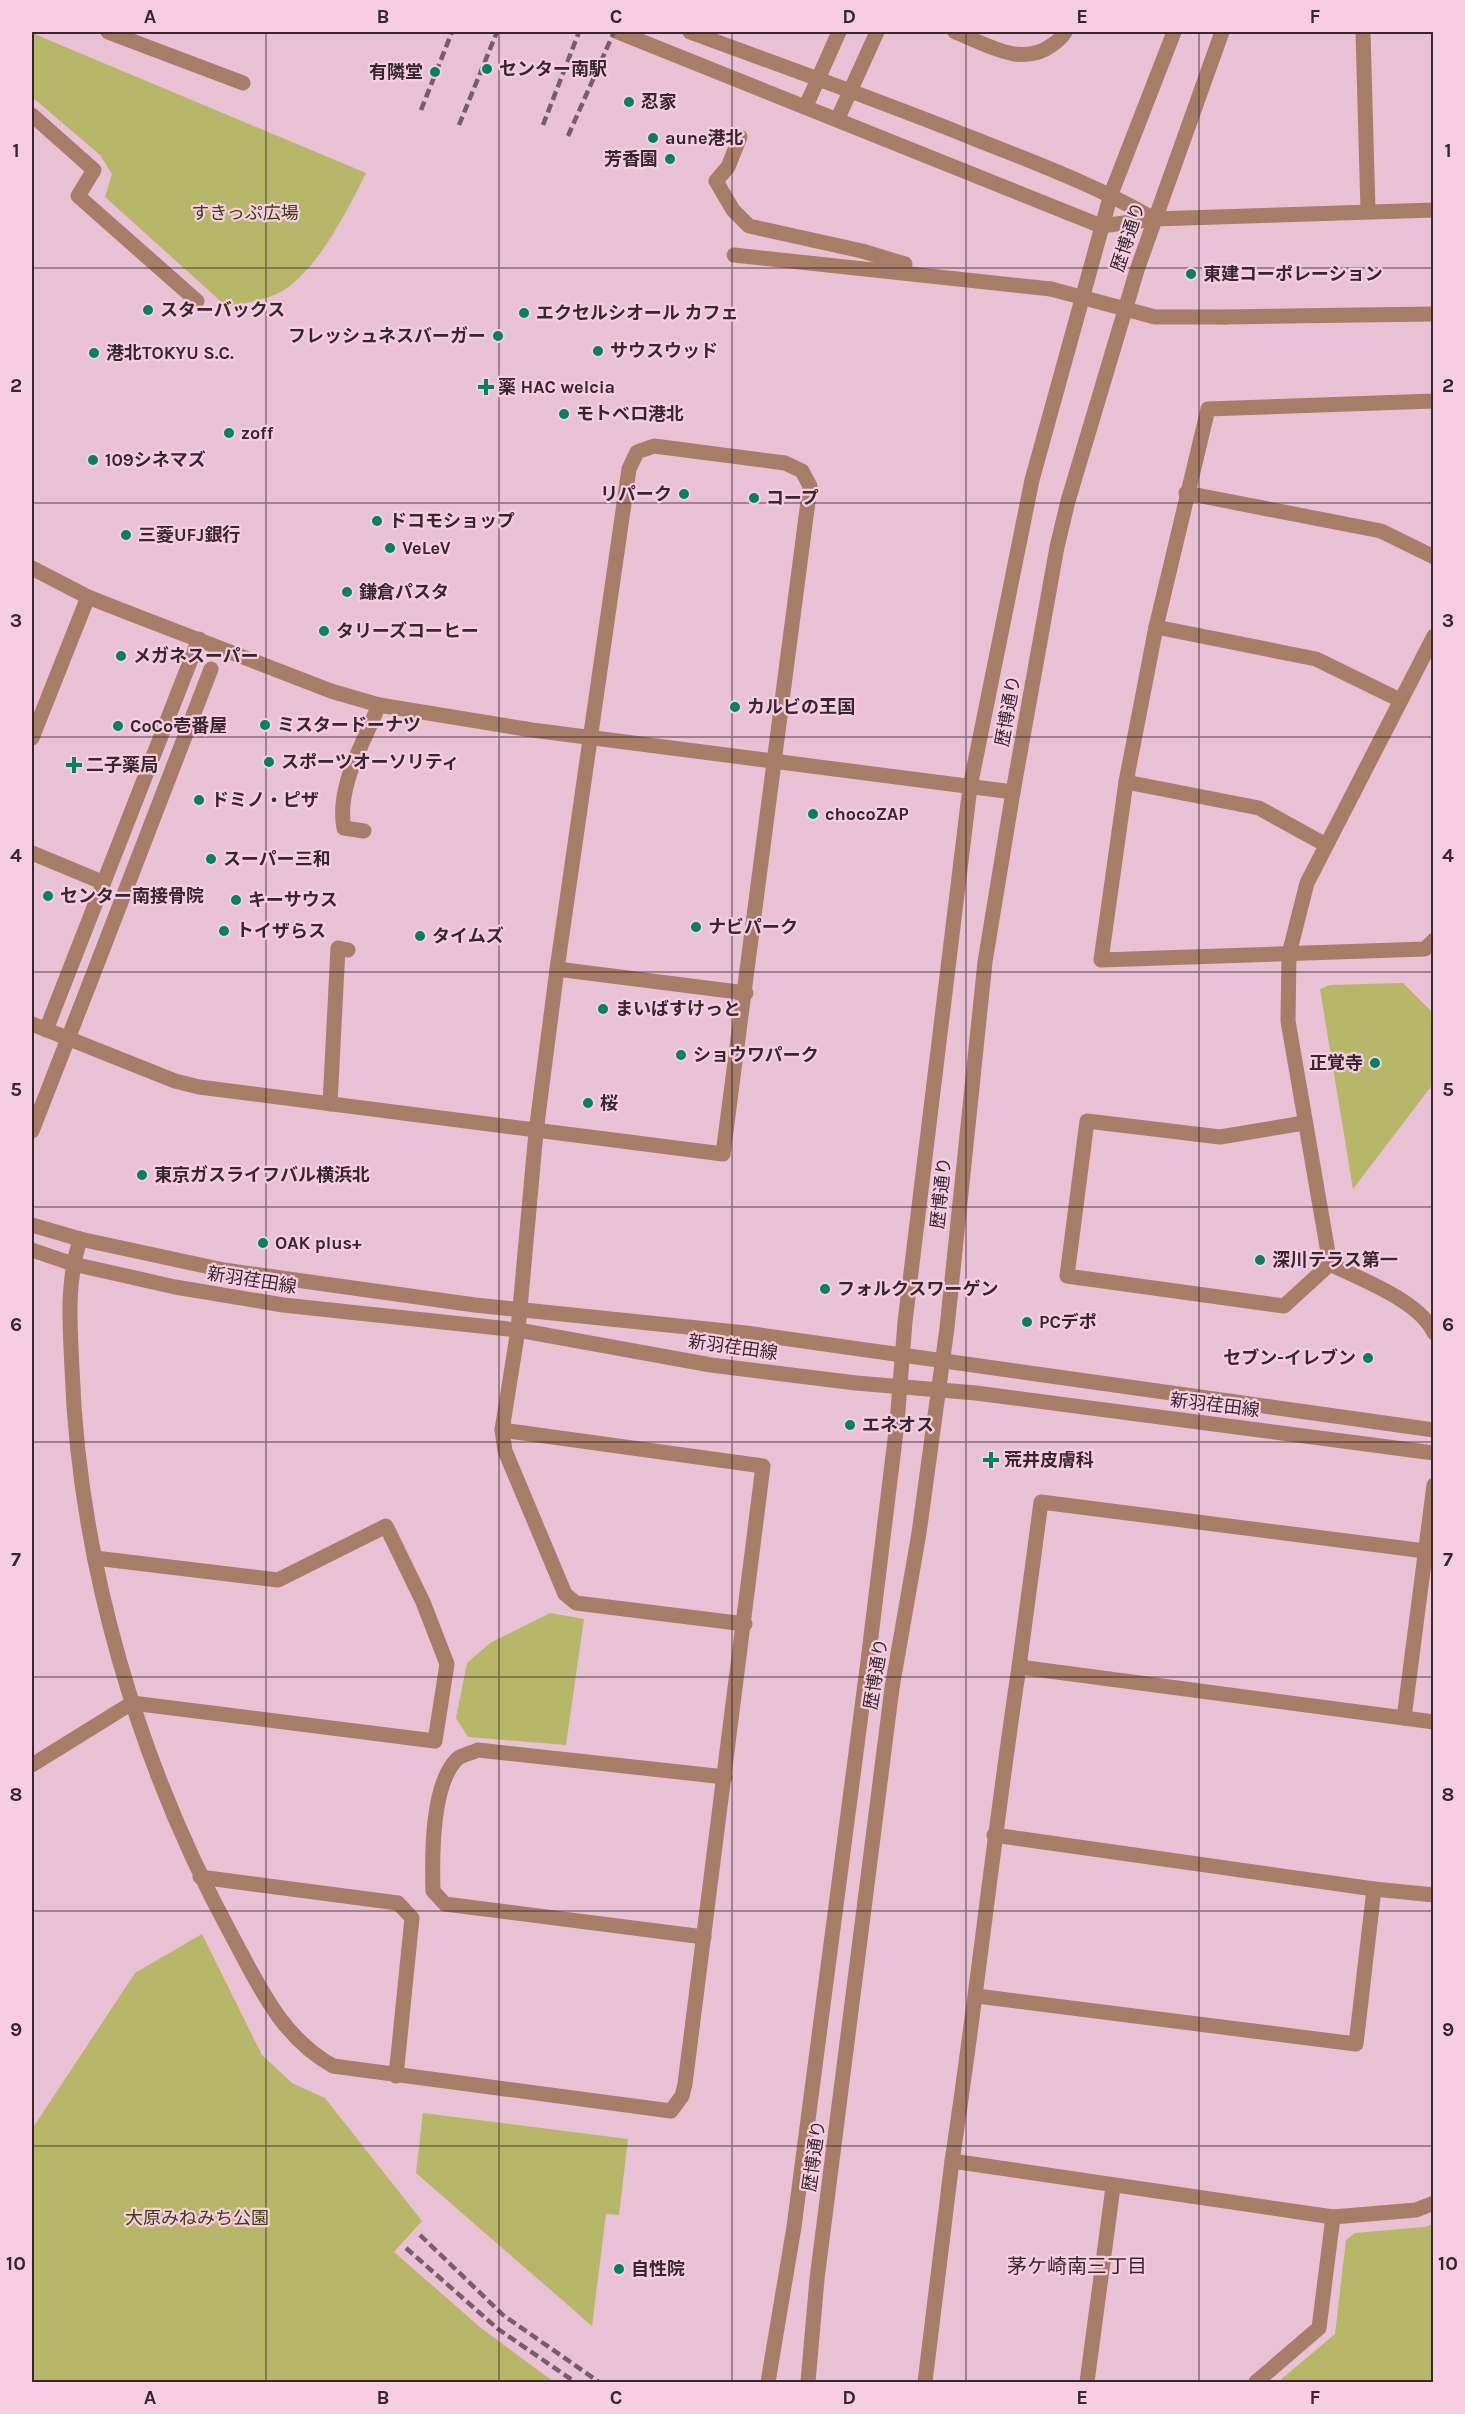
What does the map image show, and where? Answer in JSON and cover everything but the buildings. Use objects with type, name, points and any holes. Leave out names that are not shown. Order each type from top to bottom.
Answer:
[{"type":"street","points":[[108,32],[243,83]]},
{"type":"street","points":[[618,32],[838,118],[1101,226],[1154,219],[1434,210]]},
{"type":"street","points":[[690,32],[819,80],[851,89],[1111,194],[1154,219]]},
{"type":"street","points":[[806,106],[839,32]]},
{"type":"street","points":[[838,118],[877,32]]},
{"type":"street","points":[[955,32],[1014,56],[1039,55],[1063,37],[1065,32]]},
{"type":"street","name":"歴博通り","points":[[768,2382],[797,2204],[869,1649],[970,786],[1032,480],[1111,194],[1174,32]]},
{"type":"street","name":"歴博通り","points":[[808,2382],[817,2279],[892,1688],[919,1533],[939,1390],[985,962],[1013,792],[1060,536],[1122,318],[1154,219],[1222,32]]},
{"type":"street","points":[[1363,32],[1368,212]]},
{"type":"street","points":[[32,115],[94,171],[78,196],[197,301]]},
{"type":"street","points":[[740,137],[728,167],[716,181],[733,210],[749,226],[862,251],[940,275]]},
{"type":"street","points":[[734,255],[940,275],[1051,289],[1155,317],[1434,314]]},
{"type":"street","points":[[1434,401],[1208,409],[1186,493],[1156,627],[1126,782],[1101,960],[1425,949],[1434,940]]},
{"type":"street","points":[[199,639],[102,882],[39,1027],[176,1081],[200,1087],[536,1132],[723,1154],[746,993],[773,760],[810,486],[802,471],[785,463],[654,446],[637,452],[629,470],[557,969],[536,1132],[518,1330],[502,1430],[505,1451],[565,1594],[576,1603],[745,1624]]},
{"type":"street","points":[[1186,493],[1381,531],[1434,557]]},
{"type":"street","points":[[32,568],[88,597],[331,691],[379,705],[589,736],[1013,792]]},
{"type":"street","points":[[32,738],[88,597]]},
{"type":"street","points":[[1156,627],[1316,659],[1400,700]]},
{"type":"street","points":[[1330,1264],[1288,1021],[1289,954],[1307,883],[1434,636]]},
{"type":"street","points":[[32,1131],[211,669]]},
{"type":"street","points":[[363,831],[344,828],[343,802],[379,705]]},
{"type":"street","points":[[1126,782],[1259,808],[1326,845]]},
{"type":"street","points":[[32,853],[102,882]]},
{"type":"street","points":[[330,1104],[338,948],[348,950]]},
{"type":"street","points":[[557,969],[746,993]]},
{"type":"street","points":[[1304,1123],[1220,1137],[1087,1121],[1067,1276],[1284,1306],[1330,1264]]},
{"type":"street","name":"新羽荏田線","points":[[32,1225],[80,1239],[224,1270],[475,1305],[520,1308],[902,1354],[1434,1430]]},
{"type":"street","points":[[80,1239],[69,1286],[74,1425],[82,1490],[95,1558],[132,1703],[200,1877],[267,2000],[295,2038],[311,2053],[333,2066],[671,2111],[682,2096],[685,2084],[745,1624],[763,1466],[502,1430]]},
{"type":"street","name":"新羽荏田線","points":[[32,1250],[73,1264],[176,1287],[283,1305],[518,1330],[711,1365],[900,1388],[939,1390],[1434,1453]]},
{"type":"street","points":[[1330,1264],[1399,1299],[1420,1315],[1434,1333]]},
{"type":"street","points":[[1404,1718],[1434,1485]]},
{"type":"street","points":[[925,2382],[952,2161],[977,1996],[994,1835],[1041,1502],[1425,1551]]},
{"type":"street","points":[[32,1765],[132,1703],[435,1741],[447,1664],[423,1602],[386,1526],[278,1580],[95,1558]]},
{"type":"street","points":[[1019,1667],[1434,1722]]},
{"type":"street","points":[[704,1937],[445,1904],[433,1891],[433,1828],[444,1782],[457,1759],[478,1750],[725,1777]]},
{"type":"street","points":[[994,1835],[1374,1889],[1434,1895]]},
{"type":"street","points":[[200,1877],[398,1903],[412,1918],[396,2076]]},
{"type":"street","points":[[977,1996],[1356,2044],[1374,1889]]},
{"type":"street","points":[[952,2161],[1113,2187],[1334,2217],[1416,2210],[1434,2203]]},
{"type":"street","points":[[1088,2382],[1113,2187]]},
{"type":"street","points":[[1257,2382],[1319,2328],[1334,2217]]},
{"type":"green space","name":"すきっぷ広場","points":[[32,33],[366,173],[331,237],[309,268],[284,290],[256,301],[227,307],[105,197],[112,174],[100,155],[32,97]]},
{"type":"green space","name":"正覚寺","points":[[1403,983],[1433,1013],[1433,1084],[1353,1189],[1320,989],[1330,985]]},
{"type":"green space","points":[[550,1613],[584,1619],[566,1745],[468,1737],[456,1718],[467,1663],[490,1643]]},
{"type":"green space","name":"大原みねみち公園","points":[[202,1934],[262,2055],[292,2083],[325,2098],[422,2221],[394,2252],[481,2328],[554,2382],[32,2382],[32,2129],[135,1973]]},
{"type":"green space","points":[[423,2113],[628,2139],[619,2215],[606,2214],[592,2326],[416,2173]]},
{"type":"green space","points":[[1433,2224],[1433,2382],[1278,2382],[1335,2334],[1346,2240],[1355,2233],[1424,2227]]},
{"type":"railway","points":[[421,110],[452,32]]},
{"type":"railway","points":[[459,125],[497,32]]},
{"type":"railway","points":[[543,125],[579,32]]},
{"type":"railway","points":[[568,136],[614,32]]},
{"type":"railway","points":[[420,2235],[503,2315],[599,2382]]},
{"type":"railway","points":[[406,2248],[498,2329],[575,2382]]},
{"type":"place","name":"センター南駅","points":[[487,69]]},
{"type":"place","name":"有隣堂","points":[[435,72]]},
{"type":"place","name":"忍家","points":[[629,102]]},
{"type":"place","name":"aune港北","points":[[653,138]]},
{"type":"place","name":"芳香園","points":[[670,159]]},
{"type":"place","name":"東建コーポレーション","points":[[1191,274]]},
{"type":"place","name":"スターバックス","points":[[148,310]]},
{"type":"place","name":"エクセルシオール カフェ","points":[[524,313]]},
{"type":"place","name":"フレッシュネスバーガー","points":[[498,336]]},
{"type":"place","name":"サウスウッド","points":[[598,351]]},
{"type":"place","name":"港北TOKYU S.C.","points":[[94,353]]},
{"type":"place","name":"薬 HAC welcia","points":[[486,387]]},
{"type":"place","name":"モトベロ港北","points":[[564,414]]},
{"type":"place","name":"zoff","points":[[229,433]]},
{"type":"place","name":"109シネマズ","points":[[93,460]]},
{"type":"place","name":"リパーク","points":[[684,494]]},
{"type":"place","name":"コープ","points":[[754,498]]},
{"type":"place","name":"ドコモショップ","points":[[377,521]]},
{"type":"place","name":"三菱UFJ銀行","points":[[126,535]]},
{"type":"place","name":"VeLeV","points":[[390,548]]},
{"type":"place","name":"鎌倉パスタ","points":[[347,592]]},
{"type":"place","name":"タリーズコーヒー","points":[[324,631]]},
{"type":"place","name":"メガネスーパー","points":[[121,656]]},
{"type":"place","name":"カルビの王国","points":[[735,707]]},
{"type":"place","name":"ミスタードーナツ","points":[[265,725]]},
{"type":"place","name":"CoCo壱番屋","points":[[118,726]]},
{"type":"place","name":"スポーツオーソリティ","points":[[269,762]]},
{"type":"place","name":"二子薬局","points":[[74,765]]},
{"type":"place","name":"ドミノ・ピザ","points":[[199,800]]},
{"type":"place","name":"chocoZAP","points":[[813,814]]},
{"type":"place","name":"スーパー三和","points":[[211,859]]},
{"type":"place","name":"センター南接骨院","points":[[48,896]]},
{"type":"place","name":"キーサウス","points":[[236,900]]},
{"type":"place","name":"ナビパーク","points":[[696,927]]},
{"type":"place","name":"トイザらス","points":[[224,931]]},
{"type":"place","name":"タイムズ","points":[[420,936]]},
{"type":"place","name":"まいばすけっと","points":[[603,1009]]},
{"type":"place","name":"ショウワパーク","points":[[681,1055]]},
{"type":"place","name":"正覚寺","points":[[1375,1063]]},
{"type":"place","name":"桜","points":[[588,1103]]},
{"type":"place","name":"東京ガスライフバル横浜北","points":[[142,1175]]},
{"type":"place","name":"OAK plus+","points":[[263,1243]]},
{"type":"place","name":"深川テラス第一","points":[[1260,1260]]},
{"type":"place","name":"フォルクスワーゲン","points":[[825,1289]]},
{"type":"place","name":"PCデポ","points":[[1027,1322]]},
{"type":"place","name":"セブン-イレブン","points":[[1368,1358]]},
{"type":"place","name":"エネオス","points":[[850,1425]]},
{"type":"place","name":"荒井皮膚科","points":[[991,1460]]},
{"type":"place","name":"自性院","points":[[619,2269]]},
{"type":"district","name":"茅ケ崎南三丁目","points":[[1077,2266]]}]
